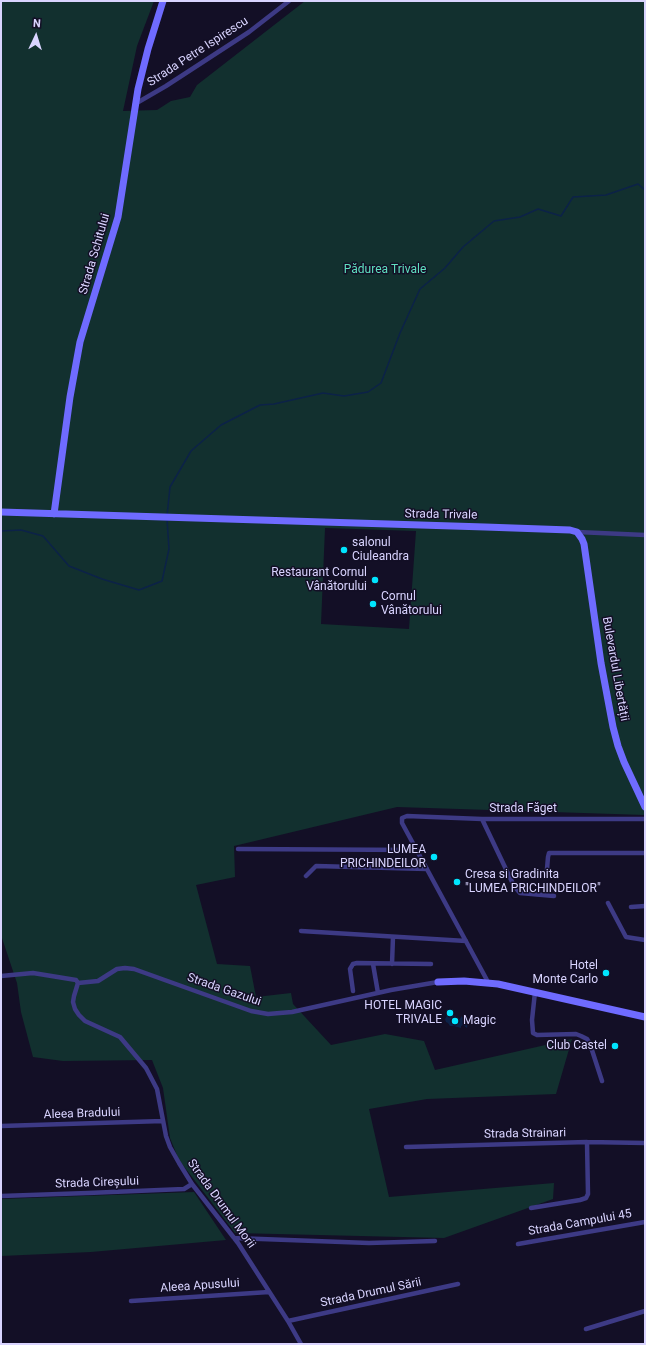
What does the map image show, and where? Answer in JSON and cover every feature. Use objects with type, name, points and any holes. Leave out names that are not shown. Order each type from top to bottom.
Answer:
[{"type":"main road","name":"Strada Schitului","points":[[54,514],[70,397],[80,342],[118,217],[135,104],[148,49],[162,1]]},
{"type":"main road","name":"Strada Trivale","points":[[1,512],[570,530],[577,532]]},
{"type":"main road","name":"Bulevardul Libertății","points":[[577,532],[584,544],[602,670],[613,727],[624,762],[645,807]]},
{"type":"main road","points":[[438,982],[464,980],[488,982],[645,1016]]},
{"type":"street","name":"Strada Petre Ispirescu","points":[[135,104],[166,86],[249,32],[289,1]]},
{"type":"street","name":"Strada Trivale","points":[[577,532],[645,535]]},
{"type":"street","name":"Strada Făget","points":[[417,850],[402,823],[402,818],[407,816],[482,819],[645,819]]},
{"type":"street","points":[[482,819],[514,886],[520,893],[554,896]]},
{"type":"street","points":[[238,849],[417,850],[488,982]]},
{"type":"street","points":[[547,869],[549,853],[645,853]]},
{"type":"street","points":[[306,876],[316,866],[427,869]]},
{"type":"street","points":[[608,903],[626,937],[645,940]]},
{"type":"street","points":[[631,907],[645,906]]},
{"type":"street","points":[[302,931],[466,941]]},
{"type":"street","points":[[392,964],[394,937]]},
{"type":"street","points":[[353,991],[350,969],[351,966],[357,963],[430,964]]},
{"type":"street","points":[[373,964],[378,993]]},
{"type":"street","name":"Strada Gazului","points":[[78,983],[98,981],[117,969],[134,969],[251,1011],[268,1014],[292,1012],[378,993],[438,982]]},
{"type":"street","points":[[1,976],[33,973],[76,980],[78,983]]},
{"type":"street","name":"Strada Drumul Morii","points":[[78,983],[73,1002],[75,1009],[85,1021],[120,1037],[146,1068],[157,1089],[170,1147],[192,1184],[234,1238],[288,1321],[301,1344]]},
{"type":"street","points":[[535,992],[532,1020],[533,1033],[536,1035],[576,1034],[587,1039],[602,1081]]},
{"type":"street","name":"Aleea Bradului","points":[[1,1126],[163,1121]]},
{"type":"street","points":[[531,1208],[586,1198],[588,1194],[586,1142]]},
{"type":"street","name":"Strada Strainari","points":[[406,1146],[586,1142],[645,1143]]},
{"type":"street","name":"Strada Cireșului","points":[[1,1196],[88,1194],[184,1189],[192,1184]]},
{"type":"street","name":"Strada Campului 45","points":[[518,1244],[645,1222]]},
{"type":"street","points":[[234,1238],[369,1243],[436,1241]]},
{"type":"street","name":"Strada Drumul Sării","points":[[288,1321],[458,1284]]},
{"type":"street","name":"Aleea Apusului","points":[[131,1301],[269,1292]]},
{"type":"street","points":[[586,1330],[645,1311]]},
{"type":"green space","name":"Pădurea Trivale","points":[[1,1],[154,1],[137,46],[123,111],[157,110],[171,101],[190,97],[197,85],[305,1],[645,1],[645,815],[397,807],[234,846],[235,877],[196,885],[217,964],[250,966],[256,997],[291,993],[293,1004],[331,1045],[385,1034],[424,1041],[435,1070],[572,1039],[556,1094],[427,1099],[369,1109],[389,1197],[554,1183],[553,1199],[444,1238],[235,1233],[179,1160],[170,1138],[163,1088],[152,1060],[63,1061],[33,1057],[21,1012],[17,983],[1,935]],"holes":[[[325,528],[416,531],[409,629],[321,624]]]},
{"type":"green space","points":[[194,1192],[226,1240],[91,1252],[1,1256],[1,1199]]},
{"type":"water","name":"Magic","points":[[448,1014],[456,1016],[457,1019],[460,1019],[462,1016],[464,1022],[468,1023],[467,1028],[463,1025],[461,1028],[450,1026],[445,1019]]},
{"type":"waterway","points":[[167,516],[170,487],[191,451],[221,425],[260,405],[274,404],[323,393],[344,396],[368,392],[381,383],[400,333],[420,289],[445,268],[463,247],[494,221],[520,217],[538,209],[561,216],[573,197],[606,195],[638,184],[645,190]]},
{"type":"waterway","points":[[1,531],[21,530],[43,536],[69,566],[102,579],[139,590],[162,581],[169,549],[167,519]]},
{"type":"place","name":"salonul Ciuleandra","points":[[344,550]]},
{"type":"place","name":"Restaurant Cornul Vânătorului","points":[[375,580]]},
{"type":"place","name":"Cornul Vânătorului","points":[[373,604]]},
{"type":"place","name":"LUMEA PRICHINDEILOR","points":[[434,857]]},
{"type":"place","name":"Cresa si Gradinita \"LUMEA PRICHINDEILOR\"","points":[[457,882]]},
{"type":"place","name":"Hotel Monte Carlo","points":[[606,973]]},
{"type":"place","name":"HOTEL MAGIC TRIVALE","points":[[450,1013]]},
{"type":"place","name":"Magic","points":[[455,1021]]},
{"type":"place","name":"Club Castel","points":[[615,1046]]}]
